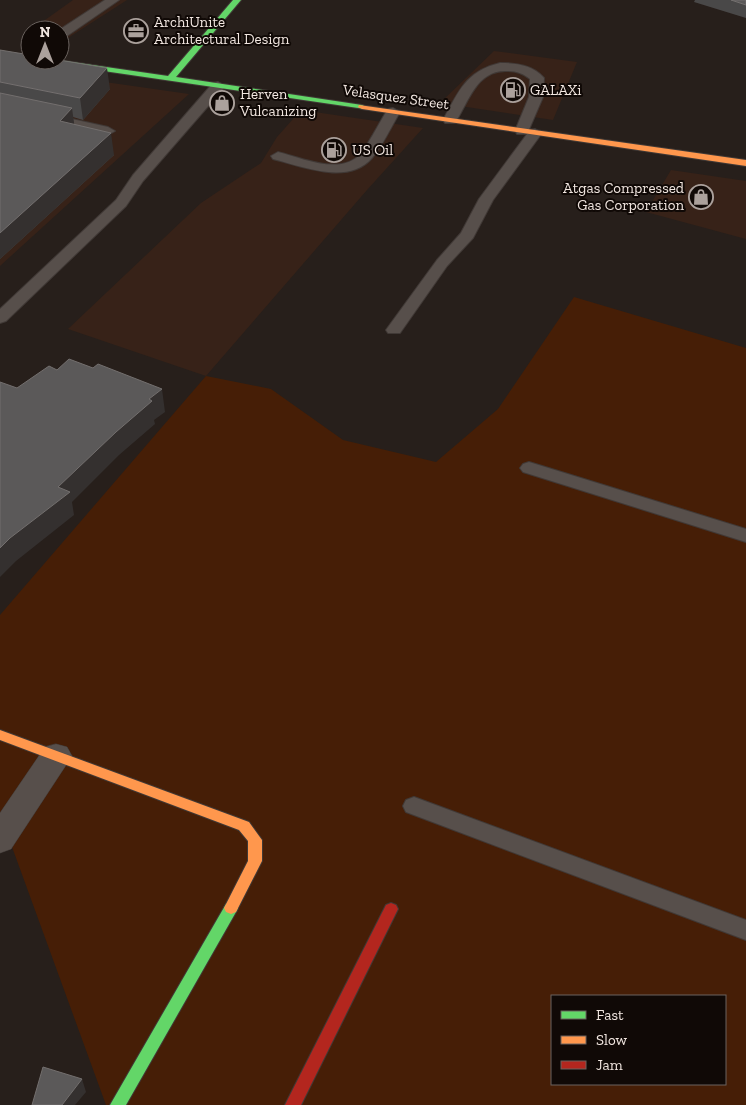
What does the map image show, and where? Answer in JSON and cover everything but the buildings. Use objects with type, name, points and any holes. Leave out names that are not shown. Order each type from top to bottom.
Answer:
[{"type":"main road","points":[[170,79],[237,0]]},
{"type":"main road","name":"Velasquez Street","points":[[70,64],[746,163]]},
{"type":"main road","points":[[0,735],[244,826],[255,840],[254,861],[219,931],[118,1105]]},
{"type":"main road","points":[[293,1105],[391,909]]},
{"type":"street","points":[[0,839],[56,756]]},
{"type":"lane","points":[[70,28],[113,0]]},
{"type":"lane","points":[[394,330],[442,263],[468,235],[486,199],[528,132],[536,97],[537,78],[528,70],[507,66],[488,68],[474,80],[450,120]]},
{"type":"lane","points":[[0,318],[121,202],[138,178],[218,86]]},
{"type":"lane","points":[[0,107],[108,132]]},
{"type":"lane","points":[[278,156],[328,168],[349,167],[360,162],[366,156],[393,112]]},
{"type":"lane","points":[[529,468],[746,536]]},
{"type":"lane","points":[[414,806],[746,930]]},
{"type":"shaded area","points":[[73,0],[127,0],[70,37],[70,20],[45,20]]},
{"type":"shaded area","points":[[494,51],[577,62],[553,120],[440,103]]},
{"type":"shaded area","points":[[0,67],[189,94],[0,266]]},
{"type":"shaded area","points":[[301,110],[423,128],[206,376],[68,329],[201,203],[261,163],[277,137]]},
{"type":"shaded area","name":"Atgas Compressed Gas Corporation","points":[[671,170],[746,181],[746,239],[646,212]]},
{"type":"shaded area","points":[[574,297],[746,348],[746,1105],[106,1105],[0,814],[0,615],[206,376],[271,389],[343,440],[436,462],[498,409]]},
{"type":"traffic: fast","points":[[170,79],[237,0]]},
{"type":"traffic: fast","points":[[70,64],[362,107]]},
{"type":"traffic: fast","points":[[118,1105],[231,908]]},
{"type":"traffic: slow","points":[[362,107],[746,163]]},
{"type":"traffic: slow","points":[[0,735],[244,826],[255,840],[255,861],[231,908]]},
{"type":"traffic: jam","points":[[293,1105],[391,909]]},
{"type":"place","name":"ArchiUnite Architectural Design","points":[[136,31]]},
{"type":"place","name":"GALAXi","points":[[513,90]]},
{"type":"place","name":"Herven Vulcanizing","points":[[222,103]]},
{"type":"place","name":"US Oil","points":[[334,150]]},
{"type":"place","name":"Atgas Compressed Gas Corporation","points":[[701,197]]}]
